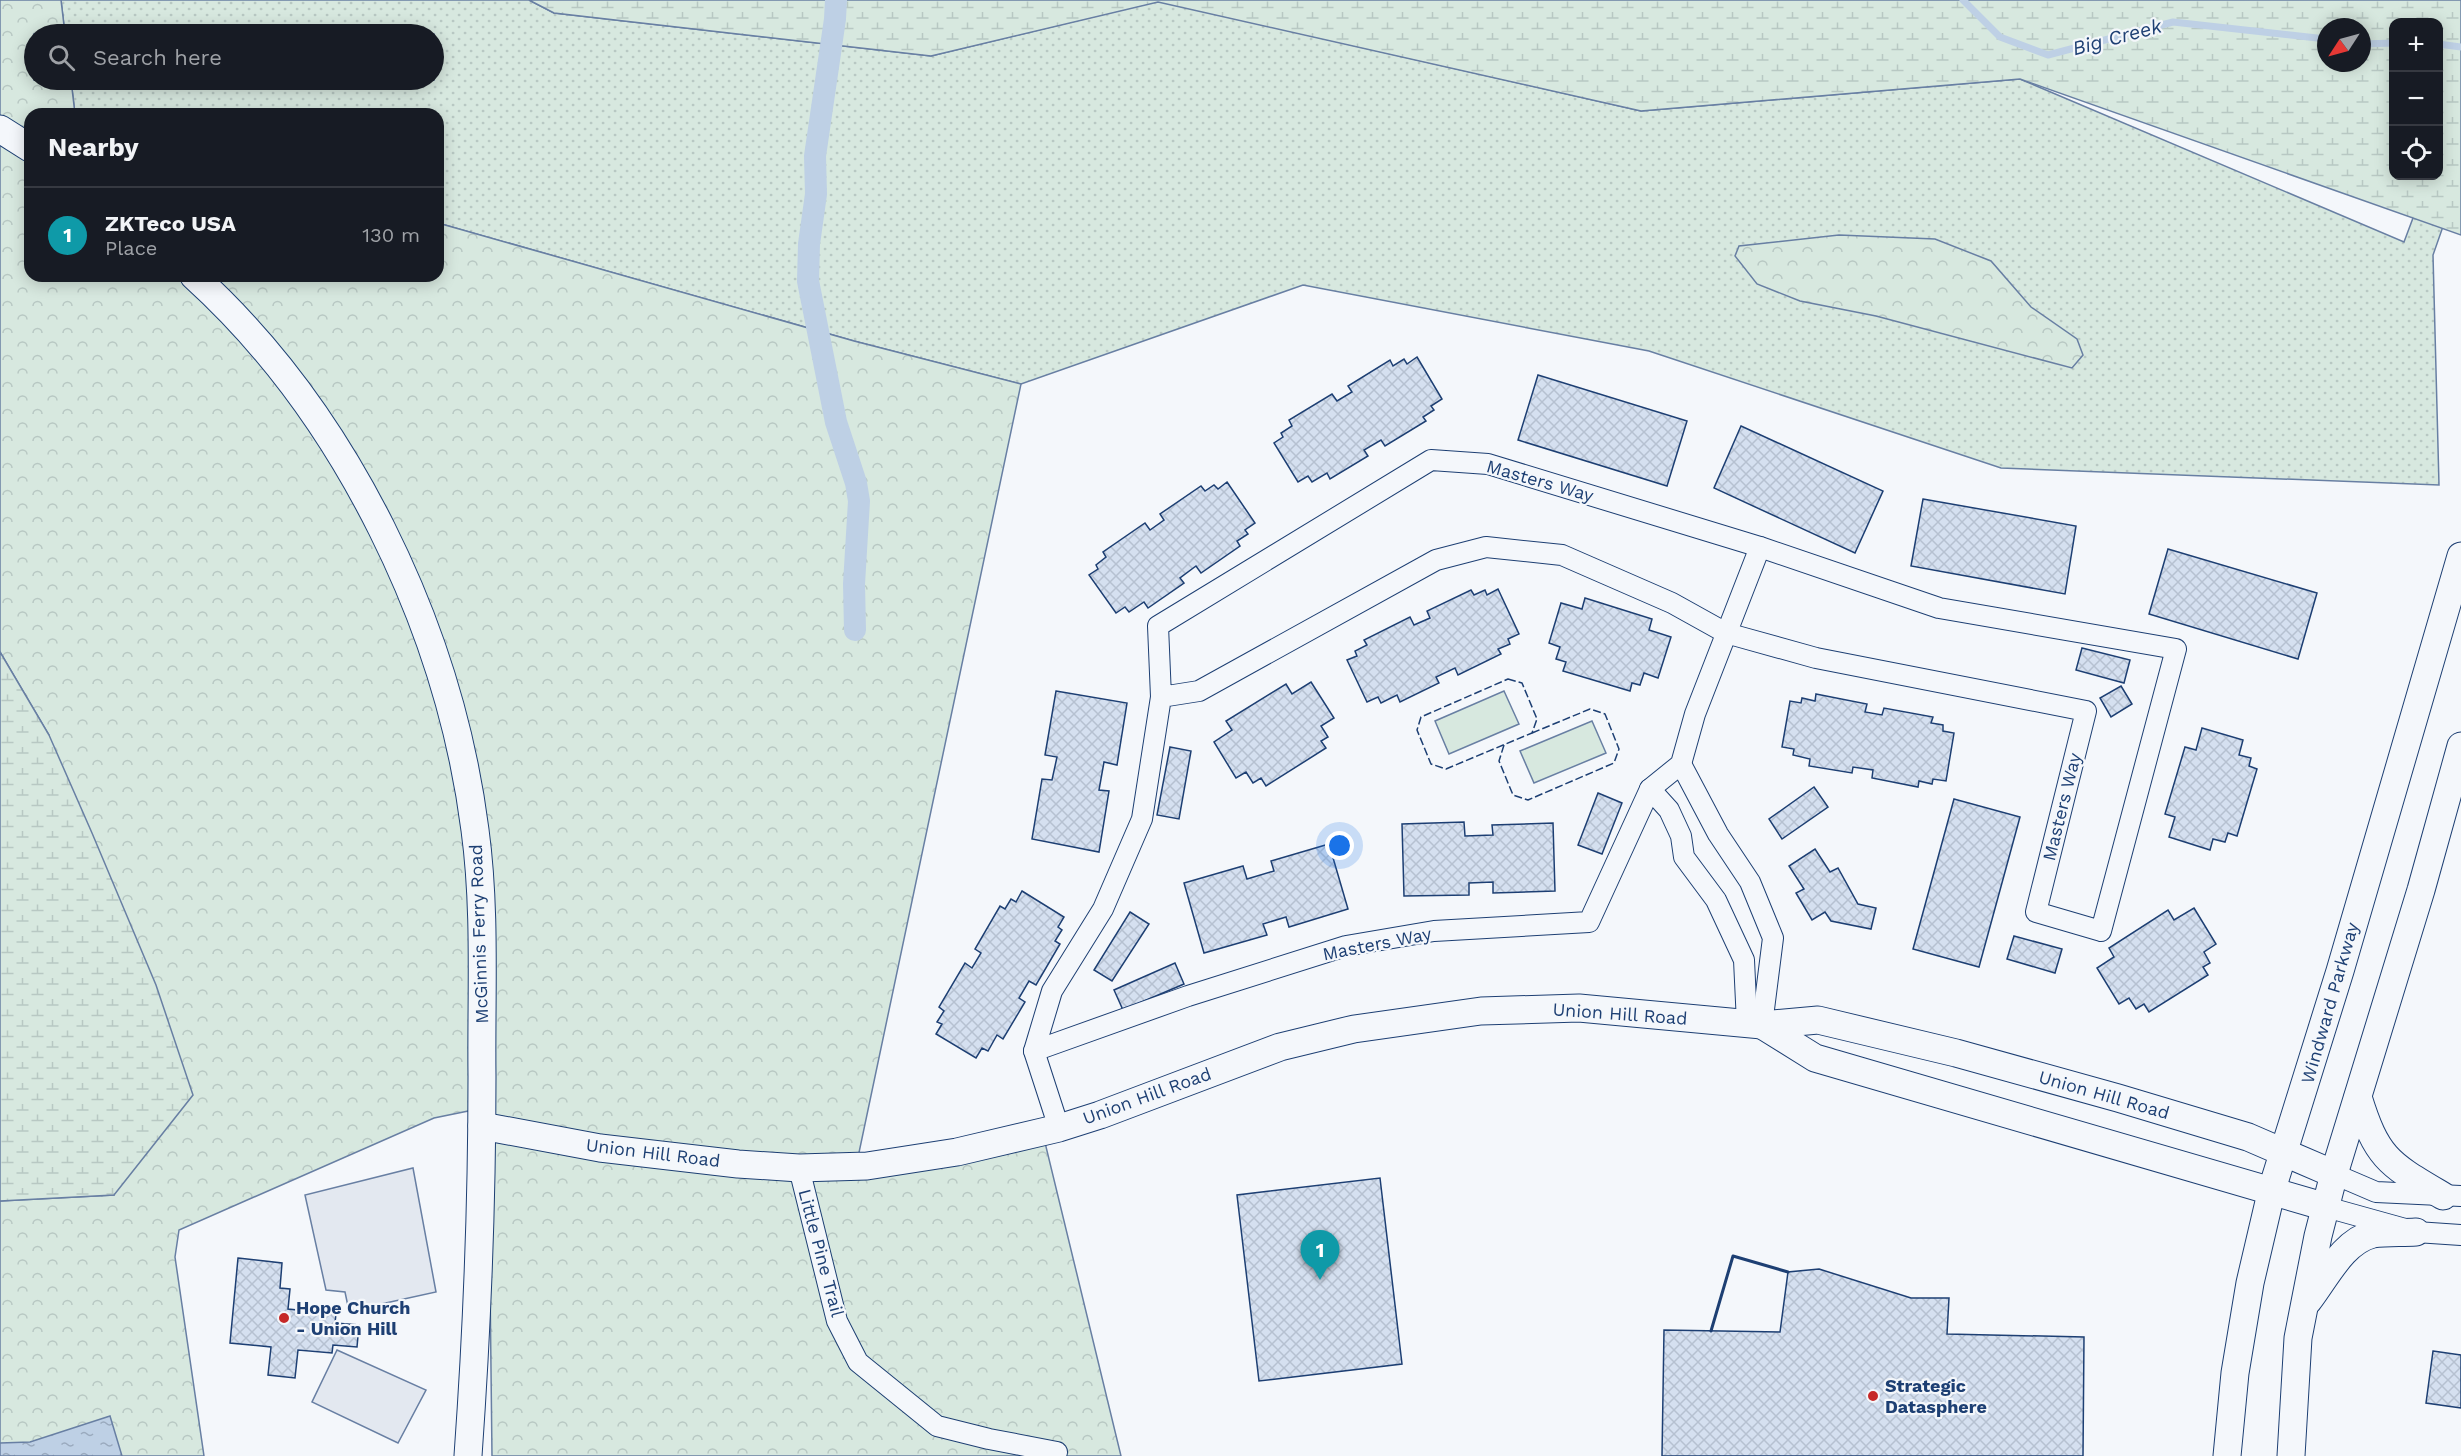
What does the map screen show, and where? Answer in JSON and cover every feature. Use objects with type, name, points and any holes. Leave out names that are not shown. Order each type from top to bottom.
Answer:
[{"type":"main road","points":[[0,129],[24,144]]},
{"type":"main road","name":"McGinnis Ferry Road","points":[[200,282],[254,339],[302,400],[344,460],[372,510],[416,602],[447,692],[466,768],[475,831],[481,902],[482,1126],[474,1381],[468,1456]]},
{"type":"main road","name":"Windward Parkway","points":[[2227,1456],[2235,1373],[2248,1294],[2272,1189],[2461,556]]},
{"type":"main road","points":[[2291,1456],[2298,1338],[2326,1207],[2334,1174],[2421,890],[2461,746]]},
{"type":"main road","name":"Union Hill Road","points":[[482,1126],[660,1156],[799,1168],[858,1166],[915,1160],[1059,1128],[1101,1115],[1280,1047],[1354,1029],[1481,1011],[1568,1008],[1644,1012],[1708,1022],[1754,1024],[1818,1020],[1949,1052],[2221,1129],[2334,1174]]},
{"type":"main road","points":[[1754,1024],[1815,1058],[1941,1096],[2272,1189],[2326,1207]]},
{"type":"main road","points":[[1941,1096],[1949,1052]]},
{"type":"main road","points":[[2358,1097],[2369,1132],[2384,1157],[2394,1166],[2452,1196]]},
{"type":"main road","points":[[2304,1307],[2338,1260],[2354,1244],[2374,1234],[2416,1232]]},
{"type":"street","name":"Masters Way","points":[[1034,1051],[1052,991],[1102,909],[1142,819],[1161,697],[1158,626],[1431,460],[1488,464],[1760,547],[1939,608],[2176,649],[2101,931],[2036,912],[2086,711],[1816,658],[1726,633],[1672,603],[1562,555],[1486,547],[1436,560],[1199,691],[1161,697]]},
{"type":"street","points":[[1754,1024],[1773,938],[1750,882],[1719,834],[1681,764],[1695,714],[1760,547]]},
{"type":"street","name":"Masters Way","points":[[1034,1051],[1188,996],[1346,946],[1434,931],[1589,922],[1650,789],[1681,764]]},
{"type":"street","points":[[1650,789],[1669,810],[1681,836],[1684,857],[1716,900],[1744,960],[1754,1024]]},
{"type":"street","points":[[1744,960],[1773,938]]},
{"type":"street","points":[[1034,1051],[1059,1128]]},
{"type":"street","name":"Little Pine Trail","points":[[799,1168],[837,1321],[858,1362],[937,1426],[1057,1452]]},
{"type":"street","points":[[2334,1174],[2376,1192],[2452,1196]]},
{"type":"street","points":[[2326,1207],[2416,1232],[2461,1235]]},
{"type":"green space","points":[[0,0],[61,0],[64,24],[24,24],[24,90],[72,90],[74,108],[24,108],[24,282],[444,282],[444,225],[854,341],[1021,384],[857,1162],[1041,1126],[1121,1456],[492,1456],[488,1107],[434,1118],[179,1230],[175,1257],[204,1456],[0,1456],[0,1201],[114,1195],[49,735],[0,652]]},
{"type":"green space","points":[[61,0],[529,0],[554,13],[931,56],[1158,1],[1641,111],[2020,79],[2404,242],[2422,194],[2434,180],[2443,180],[2443,176],[2461,175],[2433,255],[2439,485],[2001,468],[1649,351],[1303,285],[1021,384],[854,341],[444,225],[444,108],[74,108],[72,90],[444,90],[444,24],[64,24]]},
{"type":"green space","points":[[529,0],[2461,0],[2461,235],[2020,79],[1641,111],[1158,2],[931,56],[554,13]]},
{"type":"green space","points":[[1839,235],[1935,239],[1991,261],[2031,307],[2077,339],[2083,355],[2072,368],[1876,316],[1800,301],[1757,284],[1735,256],[1739,246]]},
{"type":"green space","points":[[0,652],[49,735],[92,833],[156,985],[193,1095],[114,1195],[0,1201]]},
{"type":"green space","points":[[1504,691],[1519,724],[1449,754],[1435,721]]},
{"type":"green space","points":[[1592,721],[1606,753],[1534,783],[1520,751]]},
{"type":"shaded area","points":[[413,1168],[436,1292],[349,1311],[345,1292],[326,1290],[305,1195]]},
{"type":"shaded area","points":[[337,1350],[426,1390],[398,1443],[312,1402]]},
{"type":"water","points":[[110,1416],[122,1456],[0,1456],[0,1443],[30,1442]]},
{"type":"building","points":[[1417,357],[1442,399],[1431,406],[1434,410],[1423,417],[1426,421],[1385,446],[1381,440],[1364,450],[1368,456],[1330,479],[1327,473],[1312,482],[1308,476],[1298,482],[1274,443],[1283,437],[1281,433],[1292,426],[1289,420],[1332,394],[1337,401],[1352,392],[1348,386],[1390,360],[1393,366],[1404,359],[1407,364]]},
{"type":"building","points":[[1538,375],[1687,421],[1667,486],[1518,440]]},
{"type":"building","points":[[1741,426],[1883,491],[1855,553],[1714,488]]},
{"type":"building","points":[[1227,482],[1255,523],[1245,530],[1248,534],[1237,541],[1240,546],[1201,573],[1196,566],[1180,578],[1184,583],[1148,608],[1144,602],[1129,612],[1125,607],[1116,613],[1089,575],[1098,569],[1096,565],[1106,557],[1103,552],[1145,523],[1150,530],[1164,520],[1160,514],[1201,486],[1205,491],[1214,485],[1218,489]]},
{"type":"building","points":[[1923,499],[2076,526],[2065,594],[1911,566]]},
{"type":"building","points":[[2168,549],[2317,593],[2298,659],[2149,614]]},
{"type":"building","points":[[1498,589],[1519,634],[1508,639],[1510,644],[1498,649],[1501,654],[1458,675],[1455,668],[1436,677],[1439,683],[1400,702],[1397,695],[1381,703],[1378,697],[1367,702],[1347,660],[1357,656],[1355,651],[1367,645],[1364,640],[1410,617],[1414,625],[1430,618],[1427,611],[1471,590],[1474,595],[1485,590],[1487,595]]},
{"type":"building","points":[[1585,598],[1652,619],[1649,630],[1671,637],[1658,678],[1644,673],[1640,685],[1632,683],[1630,691],[1563,671],[1566,662],[1556,659],[1560,647],[1549,643],[1561,603],[1582,609]]},
{"type":"building","points":[[2082,648],[2130,660],[2124,683],[2076,670]]},
{"type":"building","points":[[1311,682],[1334,718],[1321,726],[1328,737],[1321,741],[1326,748],[1266,786],[1261,778],[1253,783],[1246,772],[1236,778],[1214,742],[1232,730],[1226,721],[1286,684],[1292,694]]},
{"type":"building","points":[[2121,686],[2132,704],[2111,717],[2100,698]]},
{"type":"building","points":[[1056,691],[1127,703],[1117,765],[1104,762],[1099,790],[1109,791],[1099,852],[1032,839],[1042,779],[1052,780],[1057,757],[1045,755]]},
{"type":"building","points":[[1816,694],[1867,704],[1865,712],[1882,715],[1884,708],[1933,717],[1931,723],[1943,725],[1943,731],[1954,733],[1946,781],[1933,779],[1932,784],[1919,781],[1918,787],[1872,778],[1873,770],[1853,767],[1852,773],[1809,766],[1810,759],[1793,755],[1794,749],[1782,747],[1790,701],[1801,703],[1802,698],[1815,701]]},
{"type":"building","points":[[2202,728],[2243,740],[2239,755],[2251,758],[2249,766],[2257,769],[2237,836],[2228,833],[2225,842],[2213,839],[2210,850],[2169,837],[2175,817],[2165,814],[2185,747],[2196,750]]},
{"type":"building","points":[[1170,747],[1191,751],[1179,819],[1157,815]]},
{"type":"building","points":[[1814,787],[1828,807],[1782,839],[1769,819]]},
{"type":"building","points":[[1598,793],[1622,803],[1602,854],[1578,845]]},
{"type":"building","points":[[1954,799],[2020,817],[1979,967],[1913,949]]},
{"type":"building","points":[[1464,822],[1465,836],[1493,835],[1492,825],[1553,823],[1555,891],[1493,893],[1493,882],[1469,883],[1469,895],[1404,896],[1402,824]]},
{"type":"building","points":[[1329,844],[1348,909],[1289,927],[1286,917],[1263,924],[1267,935],[1204,953],[1184,883],[1243,866],[1247,879],[1274,871],[1271,861]]},
{"type":"building","points":[[1815,849],[1830,872],[1838,868],[1858,904],[1876,908],[1871,929],[1831,921],[1825,912],[1812,920],[1796,893],[1804,889],[1789,866]]},
{"type":"building","points":[[1022,891],[1064,917],[1058,927],[1062,930],[1055,941],[1060,944],[1036,985],[1029,981],[1019,998],[1025,1002],[1003,1039],[997,1035],[988,1051],[982,1048],[976,1058],[936,1034],[942,1024],[937,1022],[944,1011],[939,1007],[965,963],[972,968],[981,953],[975,949],[1000,906],[1005,909],[1011,899],[1016,902]]},
{"type":"building","points":[[2194,908],[2216,944],[2204,952],[2210,963],[2203,967],[2208,975],[2149,1012],[2144,1004],[2136,1009],[2129,998],[2119,1004],[2097,968],[2114,957],[2109,948],[2168,910],[2174,920]]},
{"type":"building","points":[[1130,912],[1149,924],[1112,981],[1094,970]]},
{"type":"building","points":[[2014,936],[2062,949],[2055,973],[2007,959]]},
{"type":"building","points":[[1175,963],[1184,984],[1123,1010],[1114,990]]},
{"type":"building","points":[[1380,1178],[1402,1364],[1259,1381],[1237,1195]]},
{"type":"building","name":"Hope Church - Union Hill","points":[[238,1258],[282,1263],[280,1288],[290,1289],[288,1309],[336,1314],[335,1323],[359,1325],[357,1347],[333,1345],[332,1353],[298,1350],[295,1378],[268,1375],[271,1347],[230,1343]]},
{"type":"building","name":"Strategic Datasphere","points":[[1819,1269],[1911,1298],[1949,1298],[1947,1334],[2084,1337],[2083,1456],[1662,1456],[1664,1330],[1780,1332],[1788,1272]]},
{"type":"building","points":[[2433,1351],[2461,1355],[2461,1408],[2426,1403]]},
{"type":"waterway","points":[[836,0],[815,156],[816,194],[809,244],[808,281],[836,422],[856,483],[859,501],[854,584],[855,630]]},
{"type":"waterway","name":"Big Creek","points":[[1963,0],[2000,37],[2048,55],[2173,22],[2317,38]]},
{"type":"waterway","name":"Big Creek","points":[[2371,44],[2389,43]]},
{"type":"waterway","name":"Big Creek","points":[[2443,45],[2461,47]]},
{"type":"fence","points":[[1508,679],[1522,683],[1537,719],[1532,733],[1446,769],[1431,764],[1417,730],[1421,717],[1508,679]]},
{"type":"fence","points":[[1504,745],[1499,761],[1513,795],[1528,800],[1614,763],[1619,749],[1605,714],[1590,709],[1532,733]]},
{"type":"wall","points":[[1711,1331],[1733,1256],[1788,1272]]},
{"type":"place","name":"ZKTeco USA","points":[[1320,1280]]},
{"type":"place","name":"Hope Church - Union Hill","points":[[284,1318]]},
{"type":"place","name":"Strategic Datasphere","points":[[1873,1396]]}]
